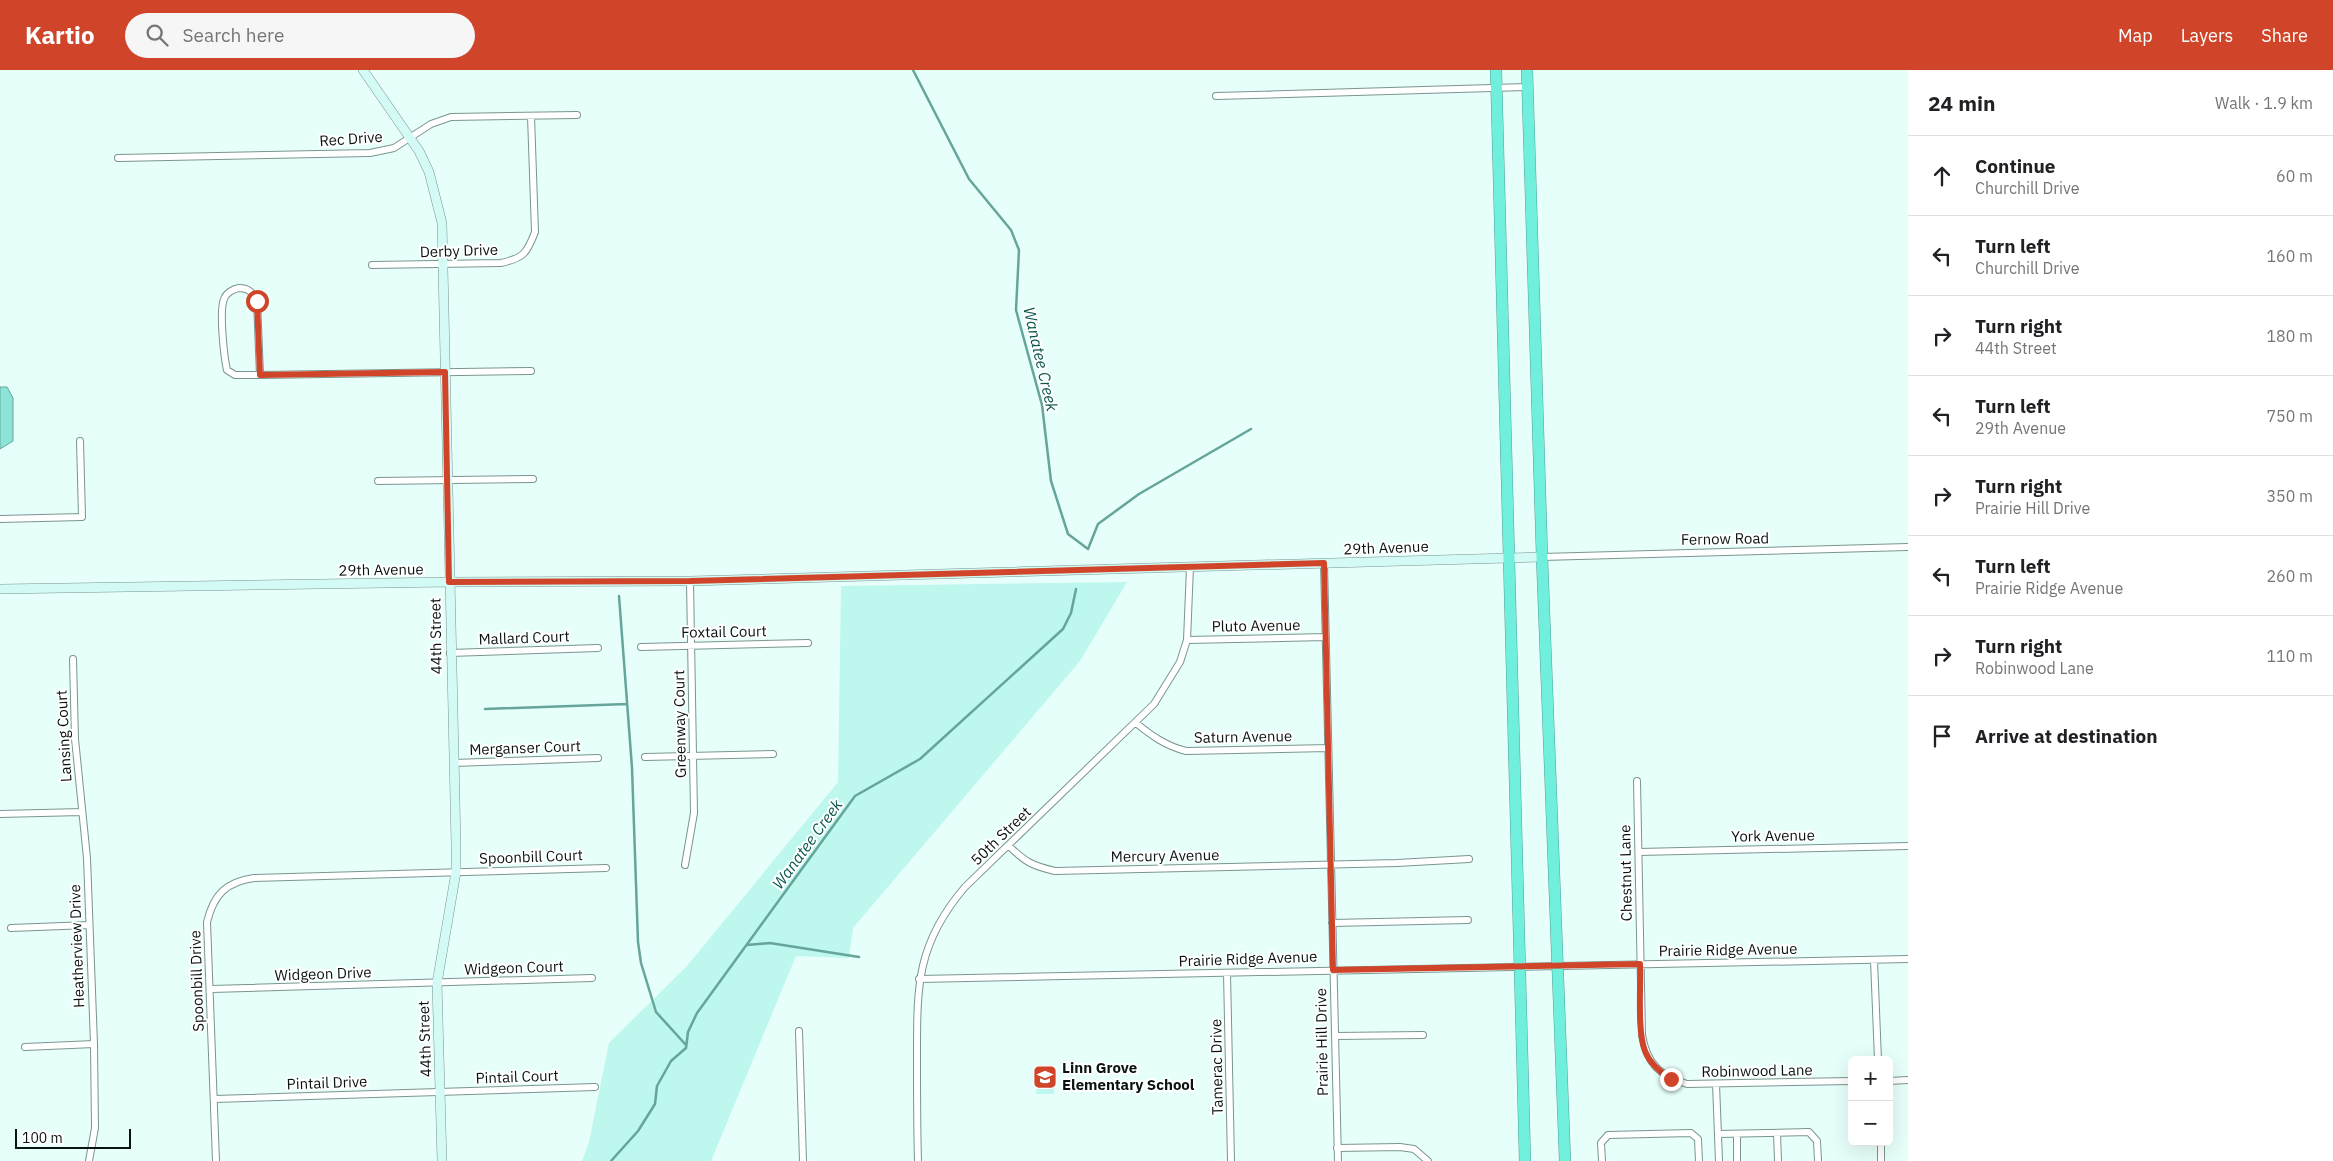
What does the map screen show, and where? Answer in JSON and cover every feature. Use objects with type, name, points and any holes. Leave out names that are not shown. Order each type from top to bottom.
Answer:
[{"type":"highway","points":[[1496,70],[1525,1161]]},
{"type":"highway","points":[[1527,70],[1542,556],[1565,1161]]},
{"type":"street","name":"44th Street","points":[[363,70],[411,136],[429,172],[437,195],[442,223],[456,872],[437,983],[442,1161]]},
{"type":"street","points":[[1216,96],[1528,87]]},
{"type":"street","name":"Rec Drive","points":[[118,158],[370,154],[394,148],[431,124],[451,118],[577,115]]},
{"type":"street","name":"Derby Drive","points":[[372,265],[501,263],[518,259],[528,250],[535,232],[531,116]]},
{"type":"street","points":[[260,375],[257,301],[253,293],[246,289],[238,288],[229,292],[224,298],[222,308],[224,358],[227,370],[235,375],[260,375],[531,371]]},
{"type":"street","points":[[0,519],[82,517],[80,441]]},
{"type":"street","points":[[378,481],[533,479]]},
{"type":"street","name":"Fernow Road","points":[[1542,556],[1908,547]]},
{"type":"street","name":"29th Avenue","points":[[0,589],[449,582],[690,581],[1542,556]]},
{"type":"street","name":"Prairie Hill Drive","points":[[1324,563],[1338,1161]]},
{"type":"street","name":"50th Street","points":[[918,1161],[917,1025],[919,979],[928,945],[949,906],[965,887],[1154,704],[1180,662],[1187,640],[1190,567]]},
{"type":"street","name":"Greenway Court","points":[[685,865],[694,813],[690,581]]},
{"type":"street","name":"Pluto Avenue","points":[[1187,640],[1326,637]]},
{"type":"street","name":"Foxtail Court","points":[[641,647],[808,643]]},
{"type":"street","name":"Mallard Court","points":[[450,652],[598,648]]},
{"type":"street","name":"Lansing Court","points":[[73,659],[75,739],[82,812]]},
{"type":"street","name":"Saturn Avenue","points":[[1136,723],[1170,747],[1186,751],[1328,748]]},
{"type":"street","points":[[645,757],[773,754]]},
{"type":"street","name":"Merganser Court","points":[[454,764],[598,758]]},
{"type":"street","name":"Chestnut Lane","points":[[1637,781],[1640,964]]},
{"type":"street","points":[[0,814],[82,812]]},
{"type":"street","name":"Heatherview Drive","points":[[82,812],[87,858],[94,1044],[95,1128],[89,1161]]},
{"type":"street","name":"Mercury Avenue","points":[[1008,846],[1020,858],[1034,866],[1055,870],[1331,864],[1469,858]]},
{"type":"street","name":"York Avenue","points":[[1639,852],[1908,846]]},
{"type":"street","name":"Spoonbill Court","points":[[456,872],[606,868]]},
{"type":"street","name":"Spoonbill Drive","points":[[216,1161],[208,922],[212,905],[223,890],[236,881],[254,878],[456,872]]},
{"type":"street","points":[[1332,923],[1468,920]]},
{"type":"street","points":[[11,928],[89,925]]},
{"type":"street","name":"Prairie Ridge Avenue","points":[[919,979],[1908,959]]},
{"type":"street","points":[[1874,960],[1878,1056]]},
{"type":"street","name":"Robinwood Lane","points":[[1640,964],[1642,1035],[1645,1050],[1658,1070],[1671,1079],[1687,1084],[1848,1082]]},
{"type":"street","name":"Tamerac Drive","points":[[1227,973],[1231,1161]]},
{"type":"street","name":"Widgeon Court","points":[[437,983],[592,978]]},
{"type":"street","name":"Widgeon Drive","points":[[210,989],[437,983]]},
{"type":"street","points":[[799,1031],[803,1161]]},
{"type":"street","points":[[1335,1036],[1423,1034]]},
{"type":"street","points":[[25,1047],[94,1044]]},
{"type":"street","points":[[1893,1081],[1908,1080]]},
{"type":"street","points":[[1716,1084],[1719,1161]]},
{"type":"street","name":"Pintail Court","points":[[440,1092],[594,1088]]},
{"type":"street","name":"Pintail Drive","points":[[214,1099],[440,1092]]},
{"type":"street","points":[[1718,1134],[1809,1132],[1817,1141],[1818,1161]]},
{"type":"street","points":[[1602,1161],[1601,1143],[1608,1135],[1691,1133],[1698,1138],[1699,1161]]},
{"type":"street","points":[[1777,1133],[1778,1161]]},
{"type":"street","points":[[1736,1134],[1737,1161]]},
{"type":"street","points":[[1881,1146],[1881,1161]]},
{"type":"street","points":[[1337,1148],[1400,1147],[1414,1149],[1428,1161]]},
{"type":"shaded area","points":[[0,387],[7,387],[13,398],[13,441],[0,449]]},
{"type":"shaded area","points":[[1127,582],[1080,661],[853,928],[849,958],[796,956],[711,1161],[582,1161],[589,1142],[609,1043],[687,966],[838,782],[841,586]]},
{"type":"shaded area","points":[[1037,1080],[1055,1080],[1054,1094],[1036,1094]]},
{"type":"waterway","name":"Wanatee Creek","points":[[913,70],[969,179],[1011,230],[1019,250],[1016,310],[1042,405],[1051,481],[1068,534],[1088,549],[1098,524],[1139,494],[1251,429]]},
{"type":"waterway","name":"Wanatee Creek","points":[[611,1161],[638,1131],[655,1104],[657,1086],[671,1061],[686,1048],[688,1032],[697,1013],[855,796],[920,759],[1063,629],[1071,613],[1076,589]]},
{"type":"waterway","points":[[619,596],[632,768],[638,942],[641,963],[656,1012],[686,1045]]},
{"type":"waterway","points":[[485,709],[627,704]]},
{"type":"waterway","points":[[747,945],[770,943],[859,957]]},
{"type":"place","name":"Linn Grove Elementary School","points":[[1045,1077]]},
{"type":"route","points":[[257,301],[260,375],[445,372],[449,582],[603,583],[1324,563],[1333,970],[1640,964],[1642,1035],[1645,1050],[1658,1070],[1671,1079]]}]
